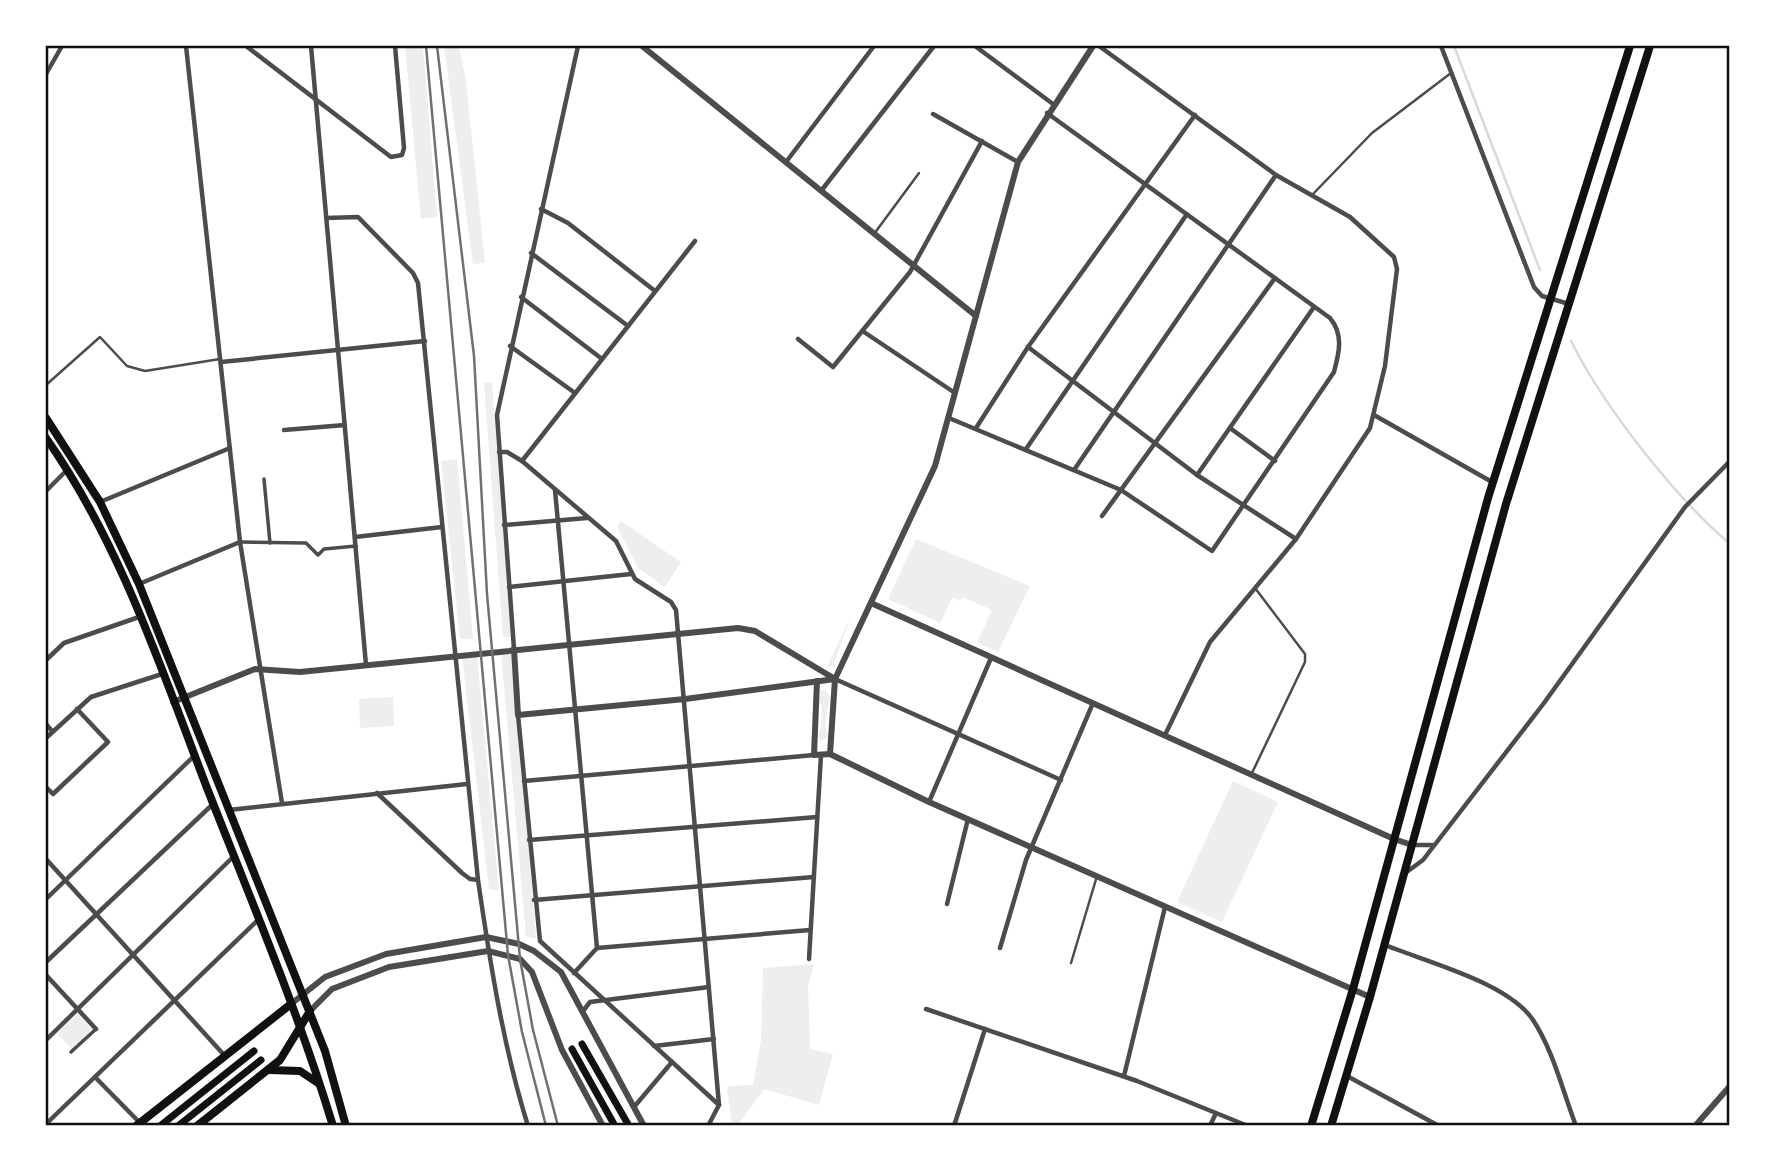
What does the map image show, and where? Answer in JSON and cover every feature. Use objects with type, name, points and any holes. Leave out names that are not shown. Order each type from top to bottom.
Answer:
[{"type":"main road","points":[[1311,1125],[1353,989],[1492,482],[1630,46]]},
{"type":"main road","points":[[1331,1125],[1385,945],[1506,504],[1650,46]]},
{"type":"main road","points":[[46,418],[100,502],[139,584],[310,1011],[334,1075],[346,1125]]},
{"type":"main road","points":[[46,438],[68,469],[108,544],[139,617],[299,1024],[331,1125]]},
{"type":"main road","points":[[138,1124],[291,1004]]},
{"type":"main road","points":[[197,1125],[280,1060],[299,1024],[310,1011]]},
{"type":"main road","points":[[582,1044],[629,1125]]},
{"type":"main road","points":[[572,1049],[615,1125]]},
{"type":"main road","points":[[160,1125],[254,1051]]},
{"type":"main road","points":[[178,1125],[261,1060]]},
{"type":"main road","points":[[269,1070],[300,1072],[320,1086]]},
{"type":"street","points":[[46,74],[62,46]]},
{"type":"street","points":[[186,46],[240,542],[282,803]]},
{"type":"street","points":[[246,46],[391,158],[400,158],[404,148],[395,46]]},
{"type":"street","points":[[311,46],[366,665]]},
{"type":"street","points":[[578,46],[497,415],[518,715],[538,939],[719,1105]]},
{"type":"street","points":[[642,46],[976,316]]},
{"type":"street","points":[[786,162],[874,46]]},
{"type":"street","points":[[821,191],[934,46]]},
{"type":"street","points":[[975,46],[1054,104]]},
{"type":"street","points":[[830,754],[835,679],[933,472],[1018,162],[1047,113],[1093,46]]},
{"type":"street","points":[[1099,46],[1276,175],[1350,217],[1382,244],[1396,263],[1393,316],[1374,415],[1359,447],[1296,539],[1210,642],[1165,736]]},
{"type":"street","points":[[1441,46],[1534,287],[1550,299],[1569,304]]},
{"type":"street","points":[[949,418],[1121,490],[1212,551],[1334,372],[1339,335],[1330,318],[1047,113]]},
{"type":"street","points":[[933,114],[1018,162]]},
{"type":"street","points":[[976,428],[1028,347],[1195,115]]},
{"type":"street","points":[[798,339],[833,368],[914,266],[982,141]]},
{"type":"street","points":[[1074,470],[1112,410],[1276,175]]},
{"type":"street","points":[[541,209],[568,223],[655,292]]},
{"type":"street","points":[[1026,449],[1187,214]]},
{"type":"street","points":[[326,218],[358,217],[413,273],[418,283],[478,880],[488,951],[517,1088],[528,1125]]},
{"type":"street","points":[[522,461],[695,242]]},
{"type":"street","points":[[531,253],[628,326]]},
{"type":"street","points":[[1102,516],[1275,278]]},
{"type":"street","points":[[521,297],[602,359]]},
{"type":"street","points":[[1197,474],[1314,307]]},
{"type":"street","points":[[863,331],[956,394]]},
{"type":"street","points":[[220,360],[340,351],[425,341]]},
{"type":"street","points":[[510,346],[575,393]]},
{"type":"street","points":[[1028,347],[1197,474],[1296,539]]},
{"type":"street","points":[[1374,415],[1492,482]]},
{"type":"street","points":[[284,430],[345,425]]},
{"type":"street","points":[[1230,428],[1275,461]]},
{"type":"street","points":[[100,502],[230,447]]},
{"type":"street","points":[[499,452],[507,452],[522,461],[588,517],[619,545],[631,575],[674,606],[685,699],[719,1105],[708,1125]]},
{"type":"street","points":[[1404,874],[1421,862],[1544,703],[1691,500],[1730,461]]},
{"type":"street","points":[[46,491],[68,469]]},
{"type":"street","points":[[264,479],[270,543]]},
{"type":"street","points":[[555,489],[597,948]]},
{"type":"street","points":[[504,525],[588,517]]},
{"type":"street","points":[[355,537],[442,527]]},
{"type":"street","points":[[139,584],[240,542],[306,543],[318,555],[324,549],[356,546]]},
{"type":"street","points":[[509,587],[631,575]]},
{"type":"street","points":[[871,603],[1394,839],[1426,847],[1436,842]]},
{"type":"street","points":[[46,660],[64,643],[139,617]]},
{"type":"street","points":[[173,702],[260,669],[300,672],[568,643],[753,629],[835,679],[1061,780]]},
{"type":"street","points":[[929,802],[991,657]]},
{"type":"street","points":[[46,738],[91,698],[162,674]]},
{"type":"street","points":[[518,715],[685,699],[835,679]]},
{"type":"street","points":[[809,959],[817,817],[817,681]]},
{"type":"street","points":[[1000,948],[1032,847],[1093,703]]},
{"type":"street","points":[[46,787],[53,794],[108,742],[77,709]]},
{"type":"street","points":[[46,724],[52,731]]},
{"type":"street","points":[[524,781],[830,754],[929,802],[1370,996]]},
{"type":"street","points":[[46,899],[195,755]]},
{"type":"street","points":[[229,810],[467,784]]},
{"type":"street","points":[[376,792],[462,873],[470,879],[478,880]]},
{"type":"street","points":[[46,962],[213,804]]},
{"type":"street","points":[[529,840],[817,817]]},
{"type":"street","points":[[947,904],[968,819]]},
{"type":"street","points":[[46,1040],[234,856]]},
{"type":"street","points":[[46,859],[225,1056]]},
{"type":"street","points":[[534,900],[814,877]]},
{"type":"street","points":[[1124,1076],[1165,906]]},
{"type":"street","points":[[46,1124],[258,920]]},
{"type":"street","points":[[574,973],[597,948],[810,930]]},
{"type":"street","points":[[291,1004],[331,975],[386,954],[486,937],[519,944],[550,962],[561,972],[644,1125]]},
{"type":"street","points":[[1385,945],[1486,983],[1520,1005],[1533,1019],[1543,1038],[1576,1125]]},
{"type":"street","points":[[310,1011],[332,989],[371,972],[439,957],[488,951],[520,959],[529,965],[562,1050],[603,1125]]},
{"type":"street","points":[[46,975],[96,1029],[71,1052]]},
{"type":"street","points":[[583,1011],[590,1002],[709,987]]},
{"type":"street","points":[[926,1009],[1124,1076],[1248,1125]]},
{"type":"street","points":[[954,1125],[985,1029]]},
{"type":"street","points":[[654,1046],[714,1039]]},
{"type":"street","points":[[633,1108],[671,1062]]},
{"type":"street","points":[[1346,1076],[1439,1125]]},
{"type":"street","points":[[94,1077],[138,1124]]},
{"type":"street","points":[[1695,1125],[1730,1086]]},
{"type":"street","points":[[1210,1125],[1216,1113]]},
{"type":"lane","points":[[1312,194],[1372,133],[1451,73]]},
{"type":"lane","points":[[874,234],[919,173]]},
{"type":"lane","points":[[46,385],[100,337],[127,366],[145,370],[220,360]]},
{"type":"lane","points":[[1251,775],[1305,662],[1305,654],[1255,588]]},
{"type":"lane","points":[[1071,963],[1097,876]]},
{"type":"shaded area","points":[[405,46],[423,46],[437,217],[421,219]]},
{"type":"shaded area","points":[[444,46],[459,46],[466,81],[485,263],[473,264]]},
{"type":"shaded area","points":[[492,382],[511,637],[503,637],[484,383]]},
{"type":"shaded area","points":[[457,459],[473,639],[460,639],[441,461]]},
{"type":"shaded area","points":[[621,521],[681,562],[665,587],[638,568],[617,527]]},
{"type":"shaded area","points":[[916,539],[1030,586],[998,652],[977,643],[992,610],[963,597],[960,601],[953,597],[940,623],[888,599]]},
{"type":"shaded area","points":[[851,616],[833,666],[827,667]]},
{"type":"shaded area","points":[[512,651],[536,937],[534,939],[526,936],[501,652]]},
{"type":"shaded area","points":[[477,655],[499,891],[489,889],[462,656]]},
{"type":"shaded area","points":[[821,690],[826,690],[830,696],[825,727],[828,737],[821,741],[817,736],[821,727]]},
{"type":"shaded area","points":[[393,697],[394,726],[360,728],[359,699]]},
{"type":"shaded area","points":[[1233,781],[1278,802],[1222,922],[1177,902]]},
{"type":"shaded area","points":[[814,964],[808,986],[810,1049],[833,1054],[819,1105],[764,1089],[738,1125],[731,1121],[727,1086],[753,1085],[761,1041],[763,968]]},
{"type":"shaded area","points":[[78,1014],[92,1029],[72,1049],[57,1033]]},
{"type":"waterway","points":[[1454,46],[1540,270]]},
{"type":"waterway","points":[[1571,341],[1602,394],[1642,449],[1686,501],[1730,544]]},
{"type":"railway","points":[[426,46],[508,955],[522,1032],[546,1126]]},
{"type":"railway","points":[[437,46],[474,356],[487,594],[520,959],[533,1030],[558,1126]]}]
